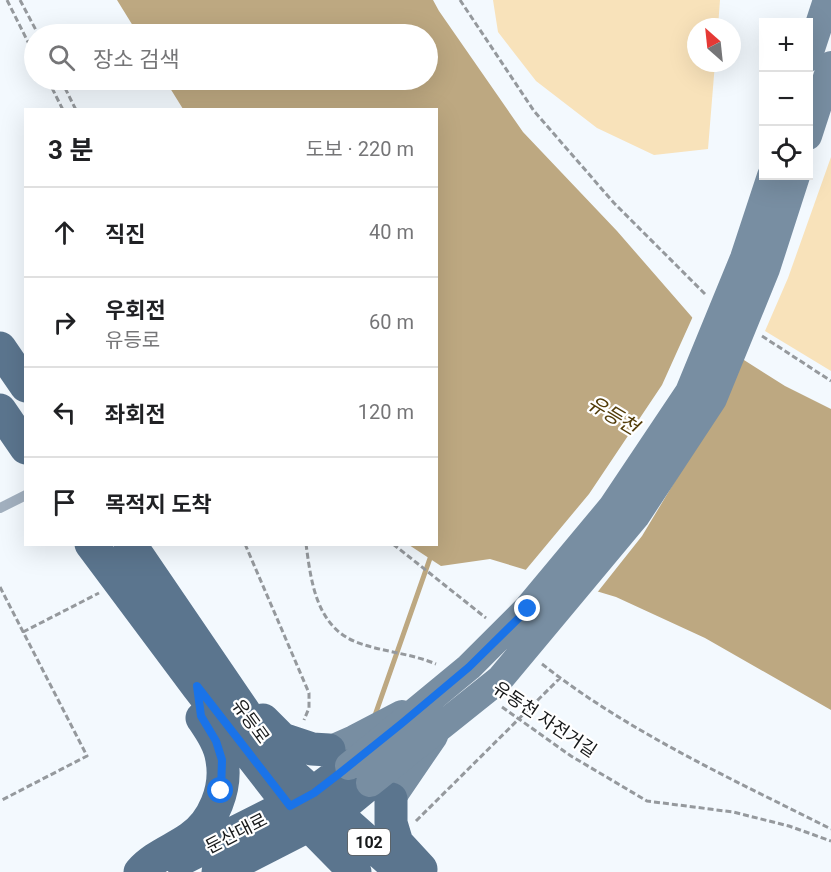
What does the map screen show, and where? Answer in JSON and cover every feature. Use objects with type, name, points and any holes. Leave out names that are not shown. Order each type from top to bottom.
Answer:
[{"type":"main road","points":[[813,43],[827,0]]},
{"type":"main road","points":[[811,126],[831,65]]},
{"type":"main road","points":[[360,774],[430,699],[469,667],[528,609],[612,507],[689,392],[744,258],[770,180]]},
{"type":"main road","points":[[312,809],[360,774],[442,726],[500,679],[636,516],[713,399],[766,269],[795,180]]},
{"type":"main road","points":[[0,348],[24,383]]},
{"type":"main road","points":[[0,410],[24,445]]},
{"type":"main road","name":"유등로","points":[[93,546],[208,681],[312,809],[355,872]]},
{"type":"main road","name":"유등로","points":[[131,546],[208,681]]},
{"type":"main road","points":[[140,872],[150,861],[192,837],[213,813],[221,791],[222,760],[216,741],[201,716],[208,681],[282,740],[312,749],[360,774],[391,823],[397,843],[425,872]]},
{"type":"main road","name":"유등로","points":[[312,809],[402,872]]},
{"type":"main road","name":"둔산대로","points":[[157,872],[312,809]]},
{"type":"main road","name":"둔산대로","points":[[218,872],[312,809]]},
{"type":"lane","points":[[0,508],[24,496]]},
{"type":"path","points":[[7,0],[24,34]]},
{"type":"path","points":[[20,0],[33,24]]},
{"type":"path","points":[[460,0],[534,111],[614,203],[706,295]]},
{"type":"path","points":[[53,90],[62,108]]},
{"type":"path","points":[[66,90],[75,108]]},
{"type":"path","points":[[760,335],[831,381]]},
{"type":"path","points":[[246,546],[309,693],[309,708],[302,728]]},
{"type":"path","points":[[306,546],[311,584],[325,618],[339,632],[356,642],[422,659],[442,667]]},
{"type":"path","points":[[395,546],[488,620]]},
{"type":"path","points":[[0,586],[87,756],[0,801]]},
{"type":"path","points":[[23,632],[100,593]]},
{"type":"path","points":[[542,663],[560,678],[666,745],[831,829]]},
{"type":"path","points":[[410,827],[560,678]]},
{"type":"path","name":"유동천 자전거길","points":[[493,700],[571,756],[647,801],[733,812],[789,826],[831,841]]},
{"type":"shaded area","points":[[493,0],[720,0],[719,18],[687,18],[687,72],[714,72],[708,149],[654,155],[597,128],[536,81],[498,32]]},
{"type":"shaded area","points":[[831,157],[831,371],[765,331],[788,278]]},
{"type":"water","name":"유등천","points":[[117,0],[433,0],[523,132],[617,231],[711,339],[785,386],[831,409],[831,710],[705,638],[616,597],[490,559],[441,566],[411,546],[438,546],[438,108],[182,108],[171,90],[438,90],[438,24],[132,24]]},
{"type":"pier","points":[[694,314],[713,336],[713,418],[642,536],[596,594],[524,572],[589,494],[662,385]]},
{"type":"waterway","points":[[374,718],[434,546]]},
{"type":"route","points":[[221,791],[222,760],[216,741],[201,716],[197,686],[290,806],[314,793],[401,724],[469,667],[528,609]]}]
